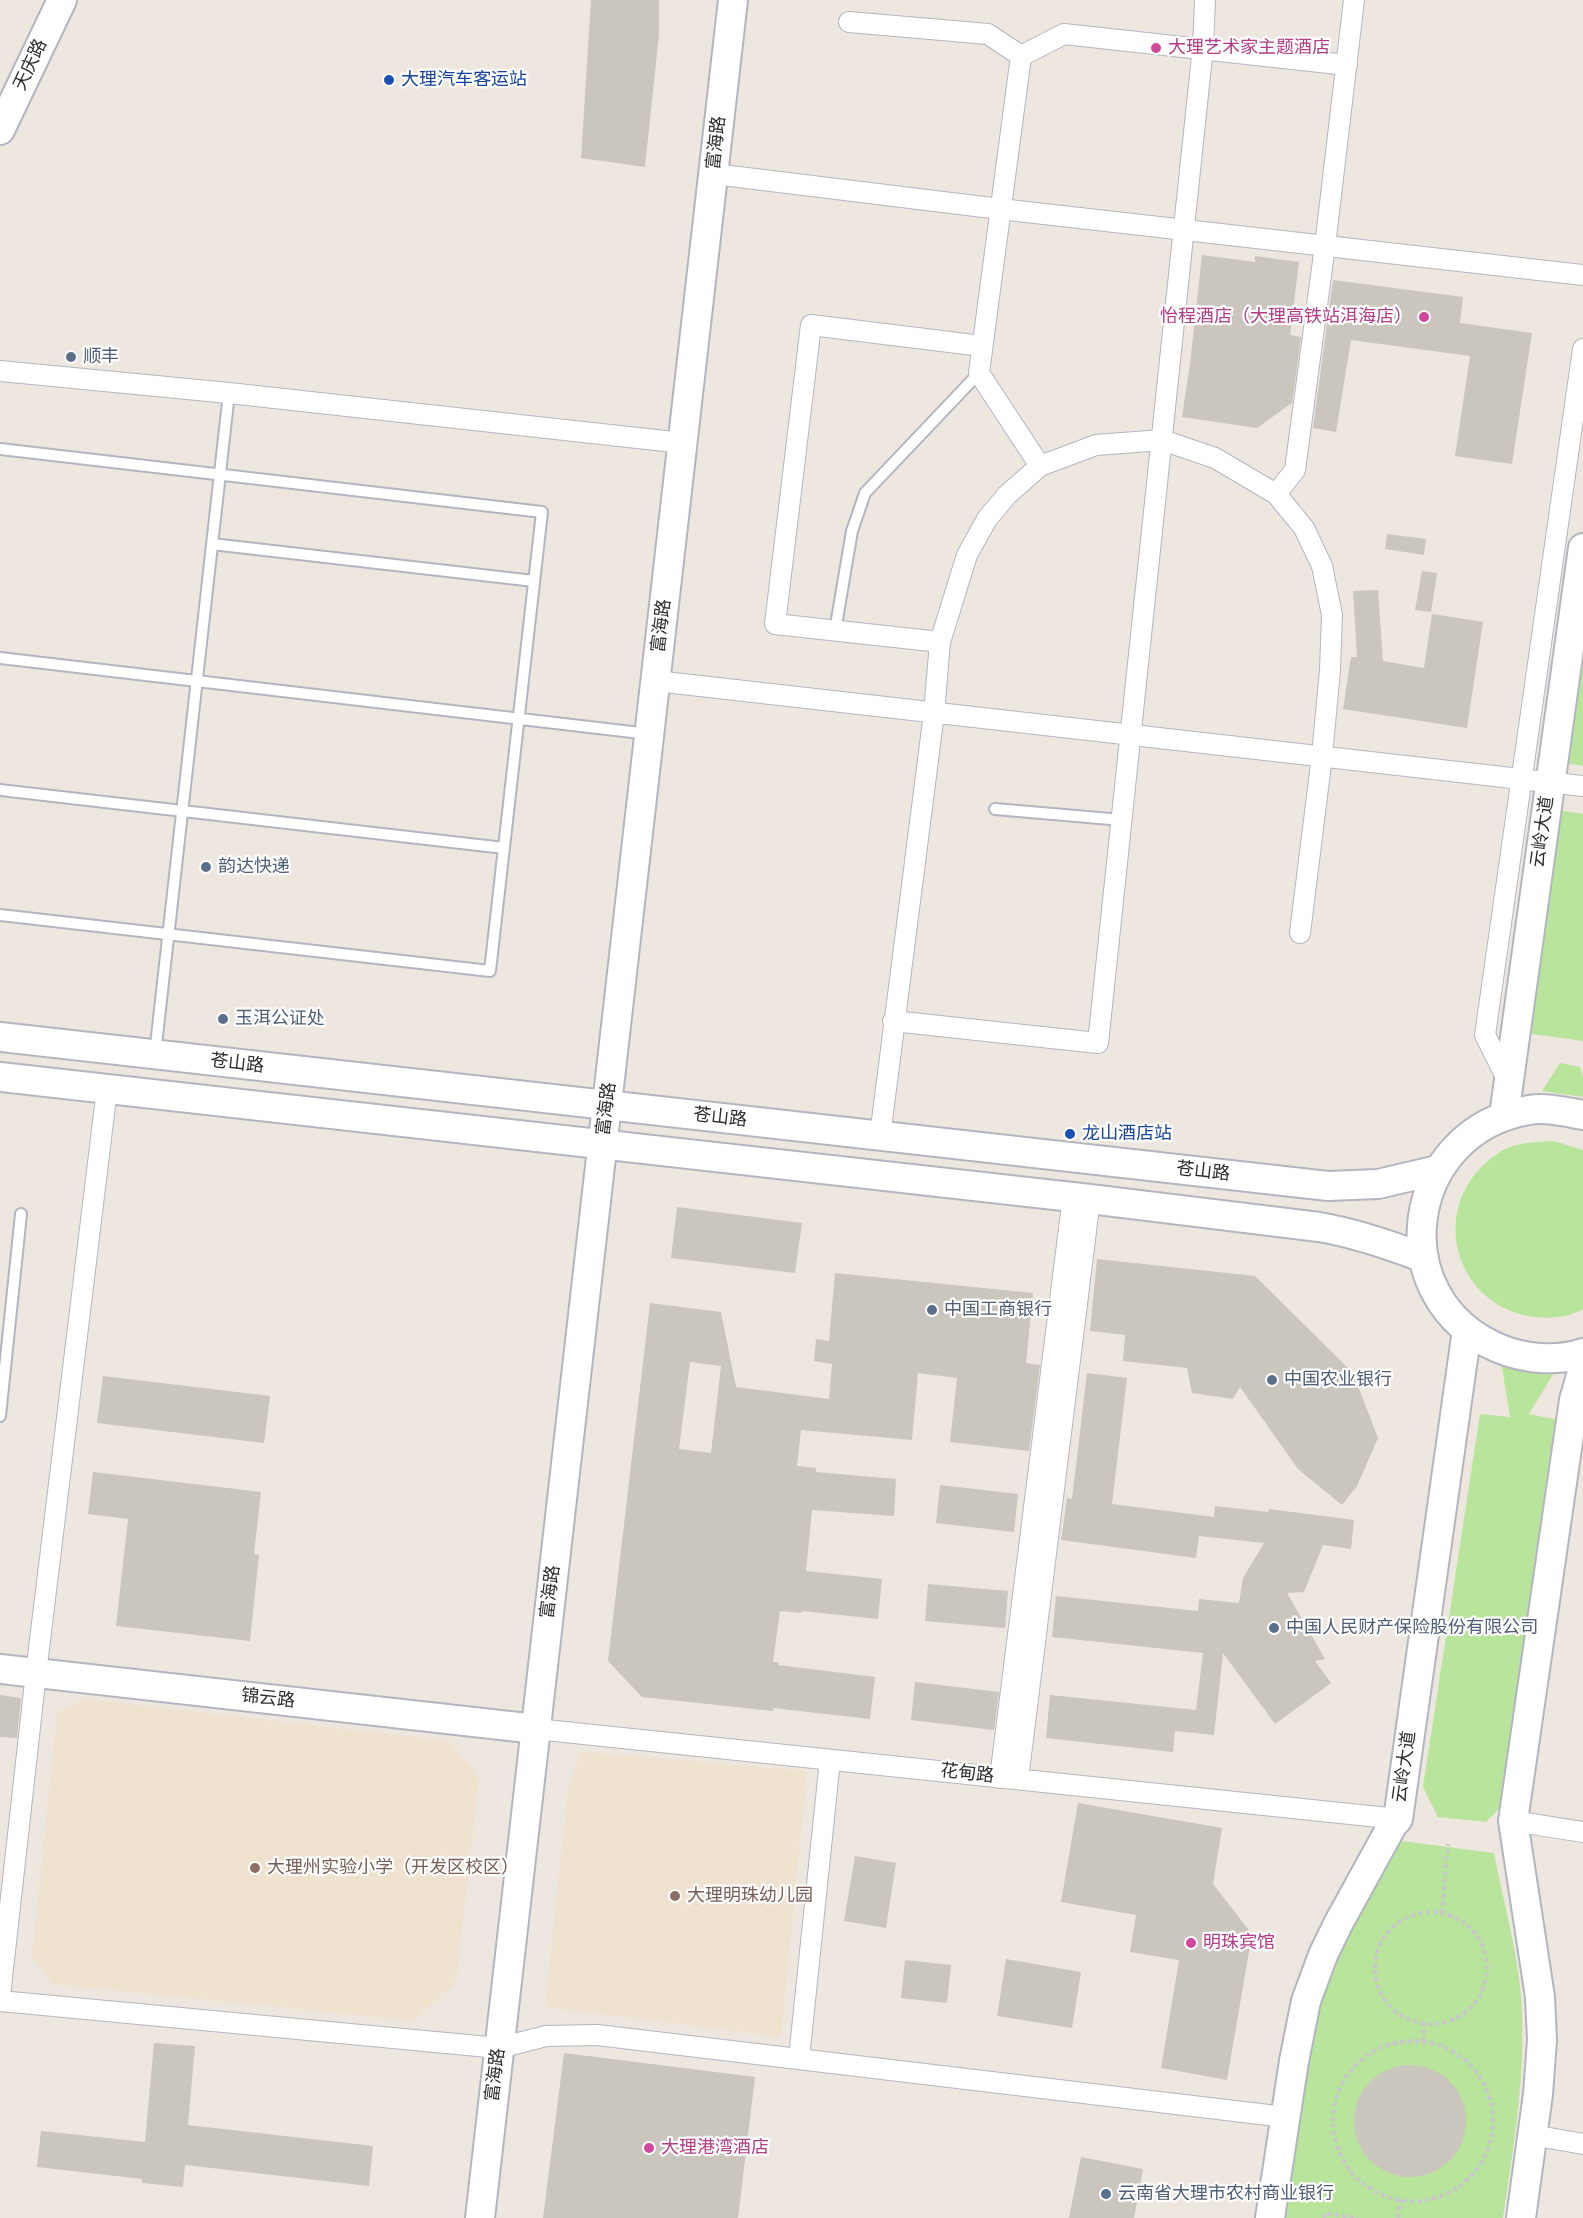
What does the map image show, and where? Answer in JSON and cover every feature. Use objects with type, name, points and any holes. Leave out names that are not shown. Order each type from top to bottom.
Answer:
[{"type":"street","name":"天庆路","points":[[0,130],[62,0]]},
{"type":"street","name":"富海路","points":[[480,2218],[733,0]]},
{"type":"street","points":[[893,1021],[1098,1043],[1203,48],[1205,0]]},
{"type":"street","points":[[1276,494],[1295,470],[1325,246],[1354,0]]},
{"type":"street","points":[[849,22],[988,34],[1021,56]]},
{"type":"street","points":[[1021,56],[1064,34],[1347,64]]},
{"type":"street","points":[[1021,56],[979,373],[1040,466]]},
{"type":"street","points":[[714,174],[1583,275]]},
{"type":"street","points":[[940,642],[775,624],[811,325],[982,346]]},
{"type":"street","points":[[1509,1081],[1485,1035],[1583,349]]},
{"type":"street","points":[[0,371],[230,393],[683,443]]},
{"type":"street","points":[[880,1136],[934,713],[940,642],[967,555],[987,519],[1006,495],[1040,466],[1096,445],[1162,440],[1215,458],[1276,494],[1304,528],[1322,566],[1332,615],[1330,670],[1322,756],[1300,933]]},
{"type":"street","name":"云岭大道","points":[[1504,1116],[1583,548]]},
{"type":"street","points":[[656,681],[1583,786]]},
{"type":"street","name":"苍山路","points":[[0,1037],[1328,1186],[1378,1184],[1438,1170]]},
{"type":"street","points":[[0,1077],[1081,1198],[1332,1229],[1378,1241],[1424,1258]]},
{"type":"street","points":[[0,1996],[36,1673],[107,1089]]},
{"type":"street","points":[[1583,1115],[1558,1110],[1531,1110],[1504,1116],[1463,1139],[1438,1170],[1425,1198],[1421,1222],[1421,1246],[1426,1270],[1442,1303],[1467,1330],[1508,1353],[1531,1358],[1554,1358],[1583,1353]]},
{"type":"street","points":[[1009,1778],[1081,1198]]},
{"type":"street","name":"云岭大道","points":[[1270,2218],[1300,2028],[1313,1978],[1343,1914],[1393,1824],[1398,1819],[1467,1330]]},
{"type":"street","points":[[1521,2218],[1541,2065],[1542,2016],[1513,1821],[1574,1400],[1583,1369]]},
{"type":"street","name":"锦云路","points":[[0,1669],[536,1729]]},
{"type":"street","name":"花甸路","points":[[536,1729],[1398,1819]]},
{"type":"street","points":[[799,2058],[830,1760]]},
{"type":"street","points":[[1513,1821],[1583,1832]]},
{"type":"street","points":[[0,2001],[499,2048],[546,2036],[597,2036],[1285,2117]]},
{"type":"street","points":[[1532,2135],[1583,2144]]},
{"type":"lane","points":[[835,631],[852,531],[865,492],[979,373]]},
{"type":"lane","points":[[155,1055],[230,393]]},
{"type":"lane","points":[[0,449],[542,512],[490,971],[0,915]]},
{"type":"lane","points":[[212,544],[534,581]]},
{"type":"lane","points":[[0,658],[650,734]]},
{"type":"lane","points":[[0,790],[504,848]]},
{"type":"lane","points":[[995,809],[1122,820]]},
{"type":"lane","points":[[0,1416],[2,1379],[21,1214]]},
{"type":"path","points":[[1442,1913],[1448,1844]]},
{"type":"path","points":[[1426,1912],[1442,1913],[1468,1926],[1479,1938],[1485,1952],[1486,1982],[1471,2008],[1459,2017],[1444,2023],[1424,2023],[1400,2015],[1388,2005],[1380,1991],[1375,1962],[1379,1947],[1387,1933],[1398,1923],[1426,1912]]},
{"type":"path","points":[[1423,2041],[1424,2023]]},
{"type":"path","points":[[1402,2041],[1423,2041],[1444,2046],[1462,2057],[1477,2072],[1487,2090],[1493,2111],[1493,2132],[1487,2152],[1476,2170],[1461,2185],[1443,2196],[1422,2200],[1401,2200],[1375,2191],[1353,2174],[1345,2163],[1334,2138],[1333,2110],[1341,2084],[1358,2061],[1381,2047],[1402,2041]]},
{"type":"path","points":[[1398,2218],[1401,2200]]},
{"type":"path","points":[[1324,2218],[1325,2213],[1358,2218]]},
{"type":"shaded area","name":"大理州实验小学（开发区校区）","points":[[84,1699],[449,1741],[479,1778],[456,1982],[413,2021],[52,1984],[32,1957],[57,1713]]},
{"type":"shaded area","name":"大理明珠幼儿园","points":[[580,1752],[807,1771],[781,2037],[545,2007],[568,1786]]},
{"type":"green space","points":[[1583,563],[1583,766],[1553,761]]},
{"type":"green space","points":[[1557,810],[1583,814],[1583,1041],[1525,1033]]},
{"type":"green space","points":[[1560,1063],[1580,1067],[1583,1077],[1583,1097],[1542,1091]]},
{"type":"green space","points":[[1554,1141],[1583,1150],[1583,1309],[1572,1314],[1546,1318],[1534,1317],[1505,1308],[1483,1293],[1467,1273],[1458,1249],[1456,1223],[1461,1198],[1475,1174],[1497,1154],[1517,1145]]},
{"type":"green space","points":[[1501,1361],[1557,1368],[1529,1414],[1559,1420],[1508,1800],[1486,1822],[1438,1817],[1423,1787],[1480,1414],[1510,1417]]},
{"type":"green space","points":[[1394,1840],[1494,1853],[1515,1952],[1522,2012],[1520,2090],[1503,2218],[1286,2218],[1314,2021],[1326,1982]]},
{"type":"building","points":[[591,0],[659,0],[659,34],[645,167],[581,158]]},
{"type":"building","points":[[1202,255],[1255,262],[1255,256],[1299,262],[1290,335],[1301,337],[1292,403],[1257,428],[1182,417]]},
{"type":"building","points":[[1333,280],[1463,297],[1460,323],[1532,333],[1512,464],[1455,456],[1470,356],[1351,340],[1336,432],[1313,428]]},
{"type":"building","points":[[1387,534],[1426,539],[1424,555],[1385,549]]},
{"type":"building","points":[[1422,571],[1437,573],[1431,612],[1415,610]]},
{"type":"building","points":[[1378,590],[1383,661],[1424,668],[1432,614],[1483,622],[1467,728],[1343,709],[1351,657],[1357,657],[1353,591]]},
{"type":"building","points":[[677,1207],[802,1223],[795,1273],[671,1258]]},
{"type":"building","name":"中国农业银行","points":[[1097,1259],[1255,1276],[1353,1373],[1378,1438],[1357,1486],[1342,1505],[1298,1469],[1240,1387],[1233,1399],[1192,1393],[1187,1368],[1123,1361],[1125,1335],[1090,1331]]},
{"type":"building","points":[[835,1273],[1033,1293],[1026,1363],[1040,1365],[1029,1451],[950,1442],[957,1378],[918,1373],[912,1440],[801,1430],[797,1466],[816,1468],[816,1472],[896,1479],[894,1516],[812,1510],[806,1571],[882,1579],[878,1619],[780,1611],[773,1662],[778,1662],[778,1665],[875,1677],[870,1719],[642,1697],[608,1661],[650,1303],[721,1312],[736,1387],[829,1399],[832,1364],[814,1361],[816,1339],[829,1341]],"holes":[[[690,1362],[721,1366],[711,1453],[679,1449]]]},
{"type":"building","points":[[1087,1373],[1127,1378],[1112,1504],[1214,1517],[1215,1506],[1268,1512],[1269,1509],[1354,1520],[1351,1549],[1323,1545],[1304,1592],[1287,1593],[1325,1659],[1315,1661],[1331,1683],[1275,1724],[1223,1653],[1214,1735],[1175,1731],[1173,1752],[1046,1738],[1050,1695],[1196,1710],[1203,1653],[1052,1637],[1056,1596],[1198,1611],[1199,1599],[1239,1603],[1243,1578],[1264,1543],[1199,1536],[1196,1558],[1061,1540],[1067,1498],[1072,1499]]},
{"type":"building","points":[[103,1376],[270,1396],[264,1443],[97,1423]]},
{"type":"building","points":[[93,1472],[261,1492],[254,1554],[259,1555],[250,1641],[116,1626],[128,1519],[88,1514]]},
{"type":"building","points":[[940,1485],[1018,1494],[1014,1532],[936,1523]]},
{"type":"building","points":[[928,1584],[1008,1591],[1005,1628],[925,1621]]},
{"type":"building","points":[[915,1682],[999,1692],[994,1730],[911,1720]]},
{"type":"building","points":[[0,1695],[21,1698],[17,1738],[0,1737]]},
{"type":"building","name":"明珠宾馆","points":[[1078,1803],[1222,1828],[1213,1884],[1252,1934],[1227,2080],[1161,2068],[1179,1960],[1130,1952],[1136,1915],[1061,1902]]},
{"type":"building","points":[[855,1856],[896,1863],[886,1928],[844,1921]]},
{"type":"building","points":[[1006,1959],[1081,1972],[1072,2028],[997,2016]]},
{"type":"building","points":[[905,1960],[951,1965],[947,2003],[901,1998]]},
{"type":"building","points":[[154,2043],[195,2046],[188,2125],[373,2146],[369,2186],[185,2165],[183,2187],[142,2183],[142,2179],[37,2167],[41,2131],[145,2142]]},
{"type":"building","name":"大理港湾酒店","points":[[564,2053],[755,2077],[738,2218],[543,2218]]},
{"type":"building","points":[[1410,2065],[1431,2069],[1450,2081],[1462,2100],[1466,2121],[1462,2142],[1450,2161],[1431,2173],[1410,2177],[1389,2173],[1370,2161],[1358,2142],[1354,2121],[1358,2100],[1370,2081],[1389,2069]]},
{"type":"building","name":"云南省大理市农村商业银行","points":[[1081,2157],[1143,2169],[1134,2218],[1069,2218]]},
{"type":"place","name":"大理艺术家主题酒店","points":[[1156,48]]},
{"type":"place","name":"大理汽车客运站","points":[[389,80]]},
{"type":"place","name":"怡程酒店（大理高铁站洱海店）","points":[[1424,317]]},
{"type":"place","name":"顺丰","points":[[71,357]]},
{"type":"place","name":"韵达快递","points":[[206,867]]},
{"type":"place","name":"玉洱公证处","points":[[223,1019]]},
{"type":"place","name":"龙山酒店站","points":[[1070,1134]]},
{"type":"place","name":"中国工商银行","points":[[932,1310]]},
{"type":"place","name":"中国农业银行","points":[[1272,1380]]},
{"type":"place","name":"中国人民财产保险股份有限公司","points":[[1274,1628]]},
{"type":"place","name":"大理州实验小学（开发区校区）","points":[[255,1868]]},
{"type":"place","name":"大理明珠幼儿园","points":[[675,1896]]},
{"type":"place","name":"明珠宾馆","points":[[1191,1943]]},
{"type":"place","name":"大理港湾酒店","points":[[649,2148]]},
{"type":"place","name":"云南省大理市农村商业银行","points":[[1106,2194]]}]
